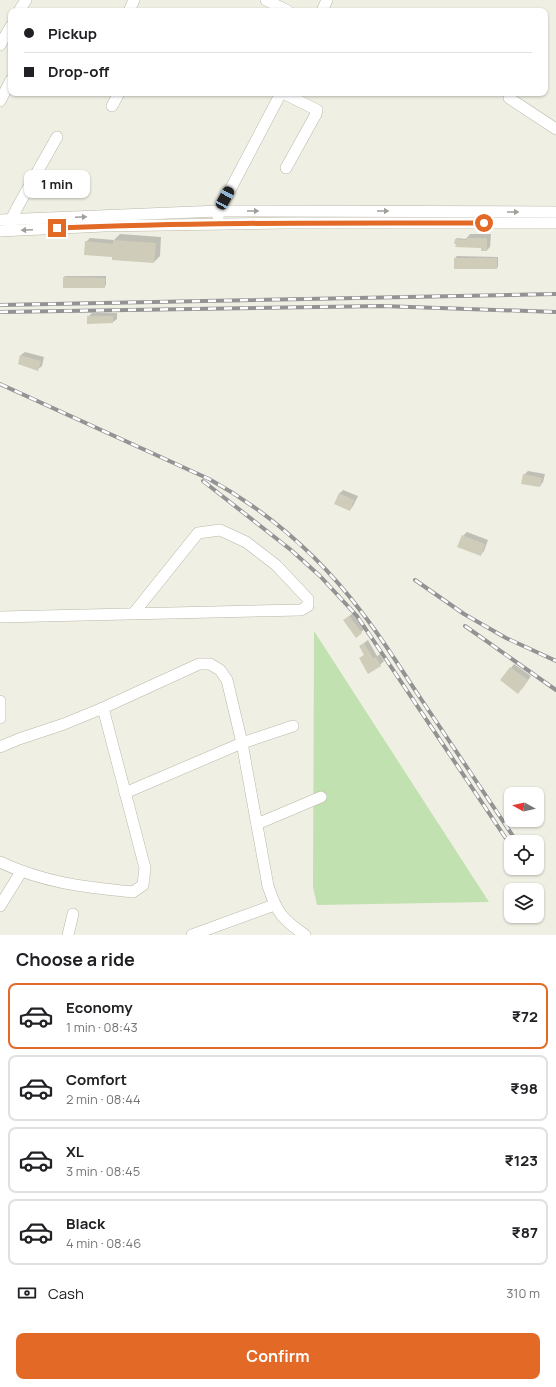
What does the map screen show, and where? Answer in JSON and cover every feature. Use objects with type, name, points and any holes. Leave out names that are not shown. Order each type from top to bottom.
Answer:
[{"type":"street","points":[[266,0],[284,6]]},
{"type":"street","points":[[0,45],[8,31]]},
{"type":"street","points":[[0,101],[6,85]]},
{"type":"street","points":[[112,106],[117,96]]},
{"type":"street","points":[[217,224],[219,211],[277,96]]},
{"type":"street","points":[[283,96],[316,110],[316,114],[286,168]]},
{"type":"street","points":[[509,98],[556,128]]},
{"type":"street","points":[[5,225],[58,137]]},
{"type":"street","points":[[5,225],[219,211],[556,212]]},
{"type":"street","points":[[5,225],[104,226],[286,223],[556,223]]},
{"type":"street","points":[[0,617],[133,614],[301,610],[308,606],[308,599],[276,565],[246,542],[220,530],[198,533],[133,614]]},
{"type":"street","points":[[0,747],[103,708],[199,664],[210,664],[220,670],[227,680],[242,743],[268,886],[274,905],[291,925],[305,935]]},
{"type":"street","points":[[0,701],[0,718]]},
{"type":"street","points":[[0,862],[21,872],[37,877],[80,887],[133,892],[142,885],[145,868],[103,708]]},
{"type":"street","points":[[125,793],[242,743],[293,726]]},
{"type":"street","points":[[257,824],[321,797]]},
{"type":"street","points":[[0,906],[21,872]]},
{"type":"street","points":[[192,935],[274,905]]},
{"type":"street","points":[[68,935],[73,914]]},
{"type":"green space","points":[[314,631],[489,902],[317,905],[313,887]]},
{"type":"building","points":[[465,238],[487,238],[487,251],[481,251],[481,248],[455,247],[455,239],[466,240]]},
{"type":"building","points":[[113,240],[156,243],[154,263],[112,260],[112,257],[84,255],[85,241],[113,244]]},
{"type":"building","points":[[454,258],[497,258],[497,269],[454,269]]},
{"type":"building","points":[[63,277],[105,278],[105,288],[63,288]]},
{"type":"building","points":[[87,316],[113,316],[113,323],[87,324]]},
{"type":"building","points":[[20,355],[41,361],[38,371],[18,364]]},
{"type":"building","points":[[523,474],[542,478],[540,487],[521,484]]},
{"type":"building","points":[[339,493],[354,500],[350,511],[334,504]]},
{"type":"building","points":[[462,535],[485,544],[481,556],[457,547]]},
{"type":"building","points":[[349,616],[362,633],[356,638],[343,620]]},
{"type":"building","points":[[364,643],[373,658],[376,657],[381,666],[368,674],[359,658],[364,655],[359,646]]},
{"type":"building","points":[[510,667],[528,680],[518,694],[500,680]]},
{"type":"railway","points":[[0,305],[556,294]]},
{"type":"railway","points":[[0,312],[382,306],[556,312]]},
{"type":"railway","points":[[0,384],[209,479],[253,506],[293,538],[330,574],[371,624],[512,835]]},
{"type":"railway","points":[[203,481],[291,550],[320,576],[357,616],[504,836]]},
{"type":"railway","points":[[415,580],[464,614],[506,638],[556,661]]},
{"type":"railway","points":[[465,626],[556,690]]},
{"type":"route","points":[[57,228],[286,223],[484,223]]}]
